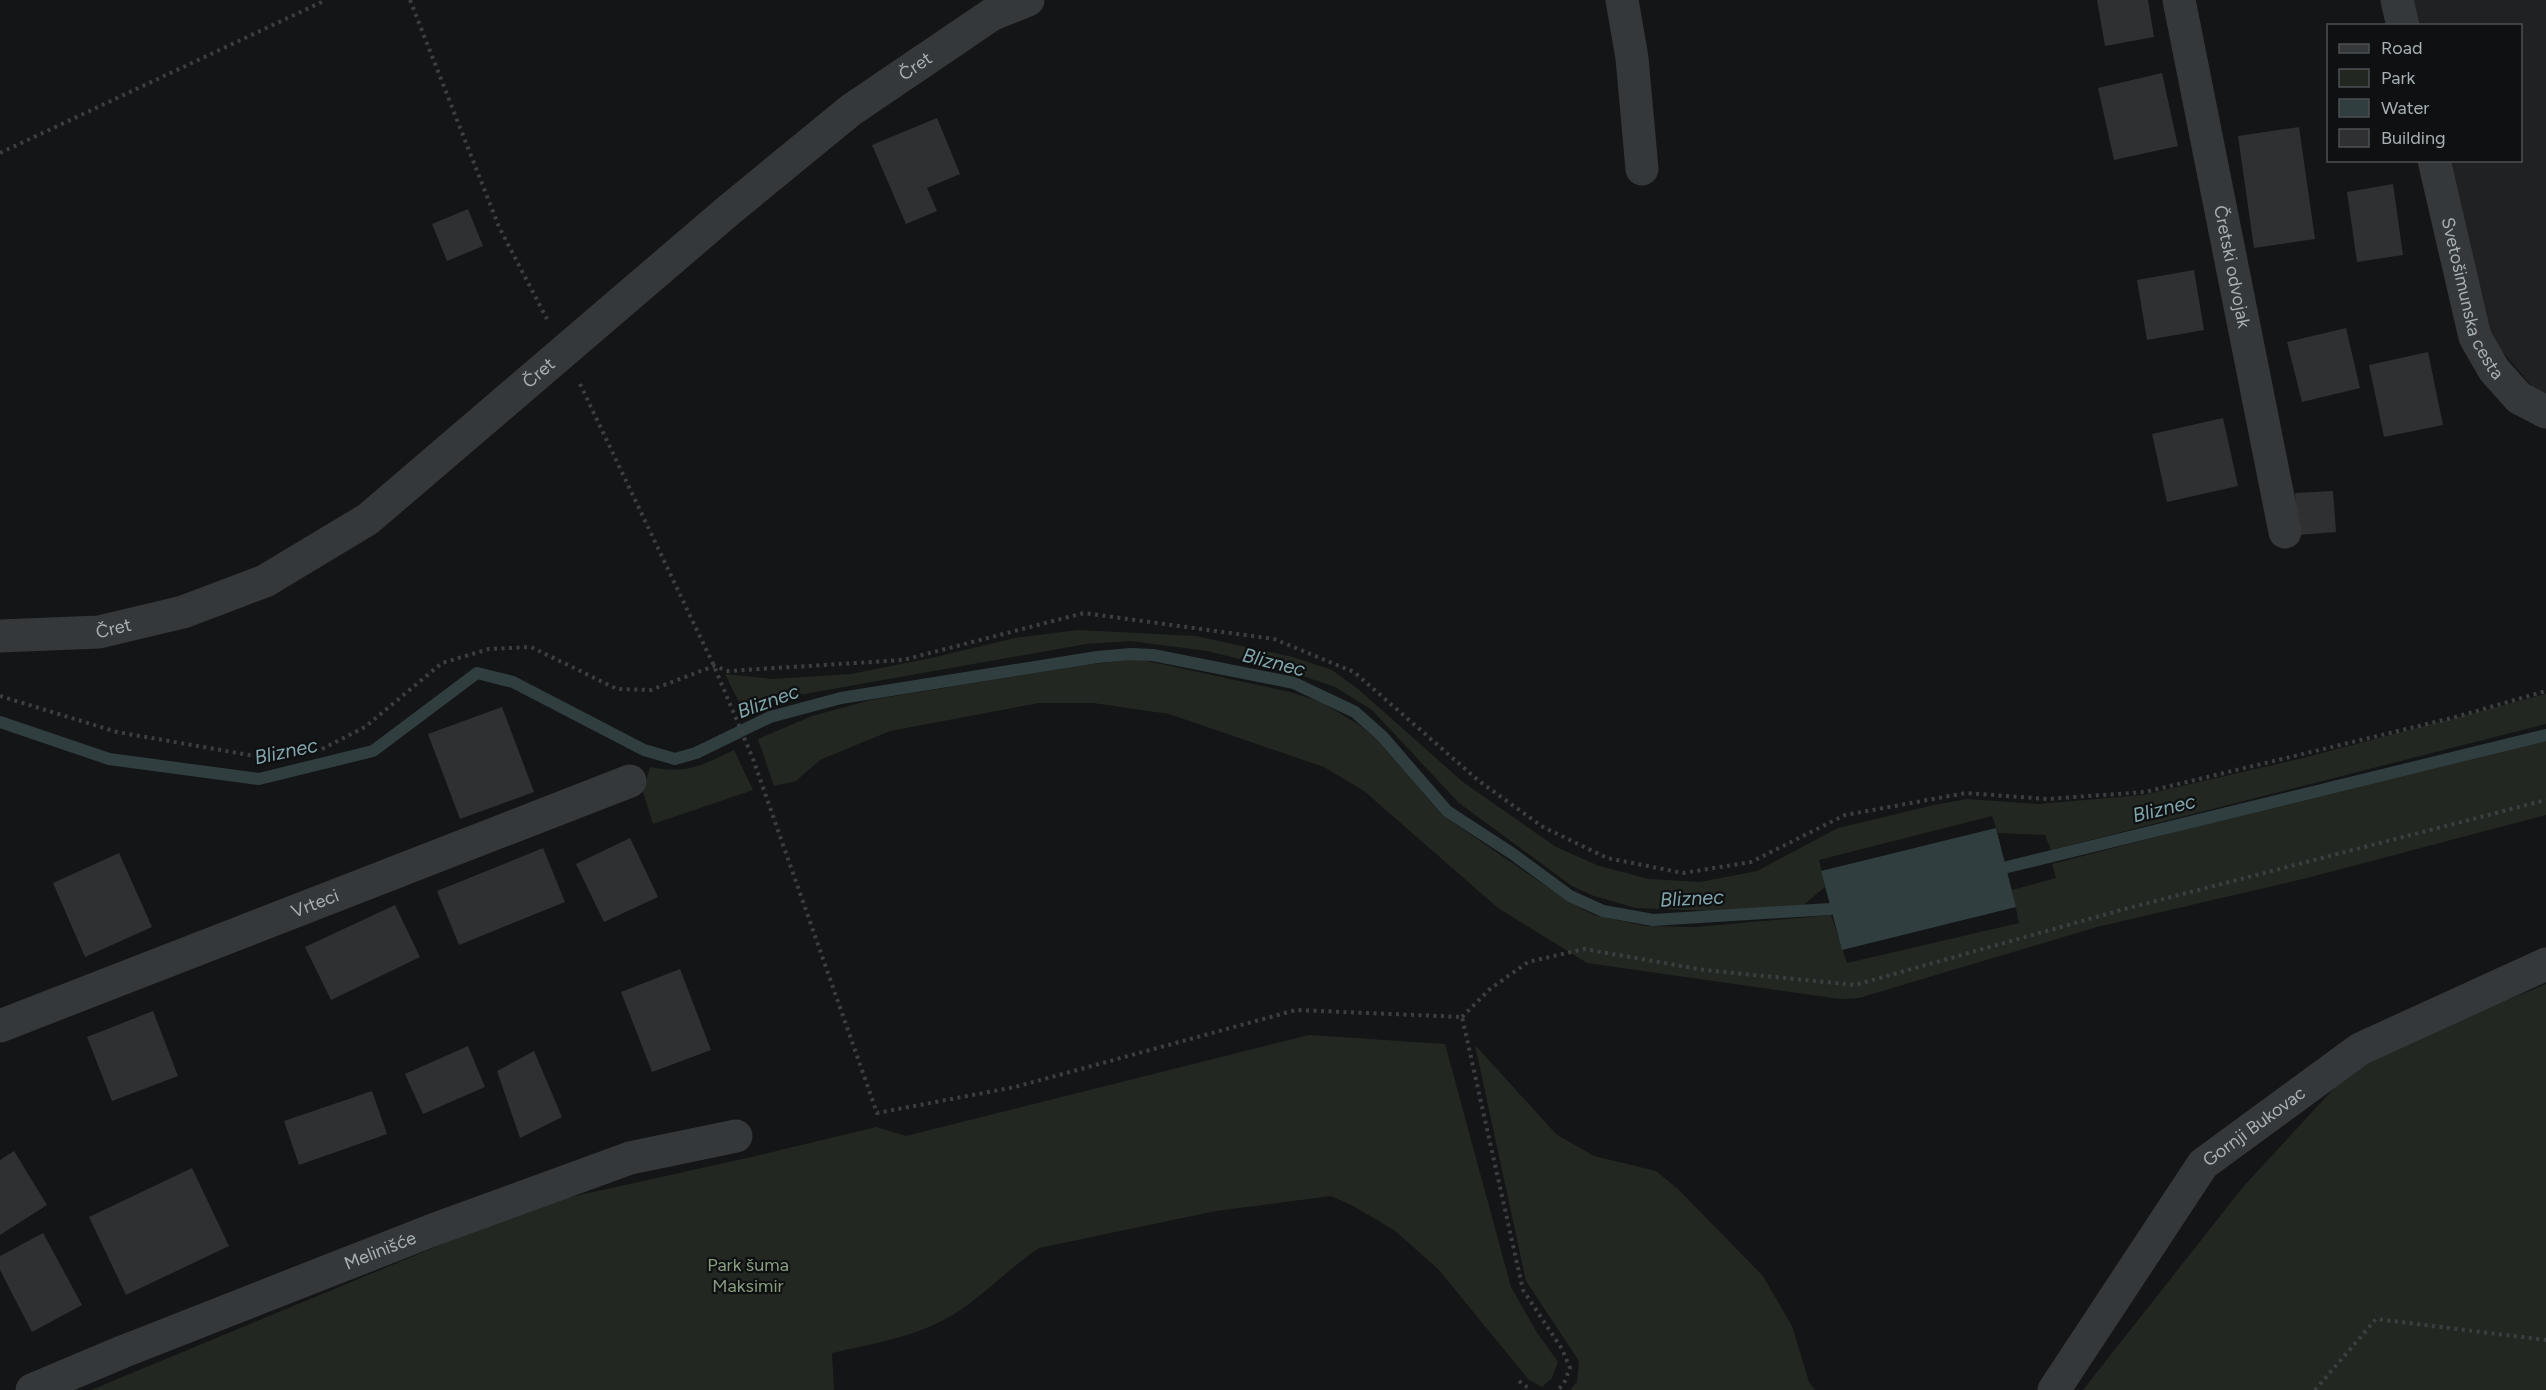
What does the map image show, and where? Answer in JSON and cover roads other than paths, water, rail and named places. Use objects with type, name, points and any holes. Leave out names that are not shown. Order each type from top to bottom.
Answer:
[{"type":"street","name":"Čret","points":[[0,636],[99,632],[183,612],[265,581],[368,519],[851,110],[991,15],[1028,0]]},
{"type":"street","points":[[1622,0],[1632,58],[1642,169]]},
{"type":"street","name":"Čretski odvojak","points":[[2179,0],[2286,532]]},
{"type":"street","points":[[2397,0],[2403,24]]},
{"type":"street","name":"Svetošimunska cesta","points":[[2434,162],[2475,337],[2494,370],[2519,398],[2546,412]]},
{"type":"street","name":"Vrteci","points":[[0,1026],[630,781]]},
{"type":"street","name":"Gornji Bukovac","points":[[2054,1390],[2203,1164],[2360,1049],[2546,964]]},
{"type":"street","name":"Melinišće","points":[[32,1390],[122,1352],[452,1223],[630,1158],[736,1136]]},
{"type":"water","points":[[1996,828],[2016,907],[1842,950],[1821,871]]},
{"type":"waterway","name":"Bliznec","points":[[0,722],[109,759],[259,779],[373,751],[477,673],[513,682],[644,750],[675,759],[696,753],[770,717],[841,698],[1097,657],[1153,655],[1294,683],[1355,712],[1383,737],[1447,811],[1513,854],[1570,896],[1603,911],[1653,920],[1830,909],[1845,905]]},
{"type":"waterway","name":"Bliznec","points":[[1991,871],[2546,735]]},
{"type":"park label","name":"Park šuma Maksimir","points":[[748,1275]]}]
